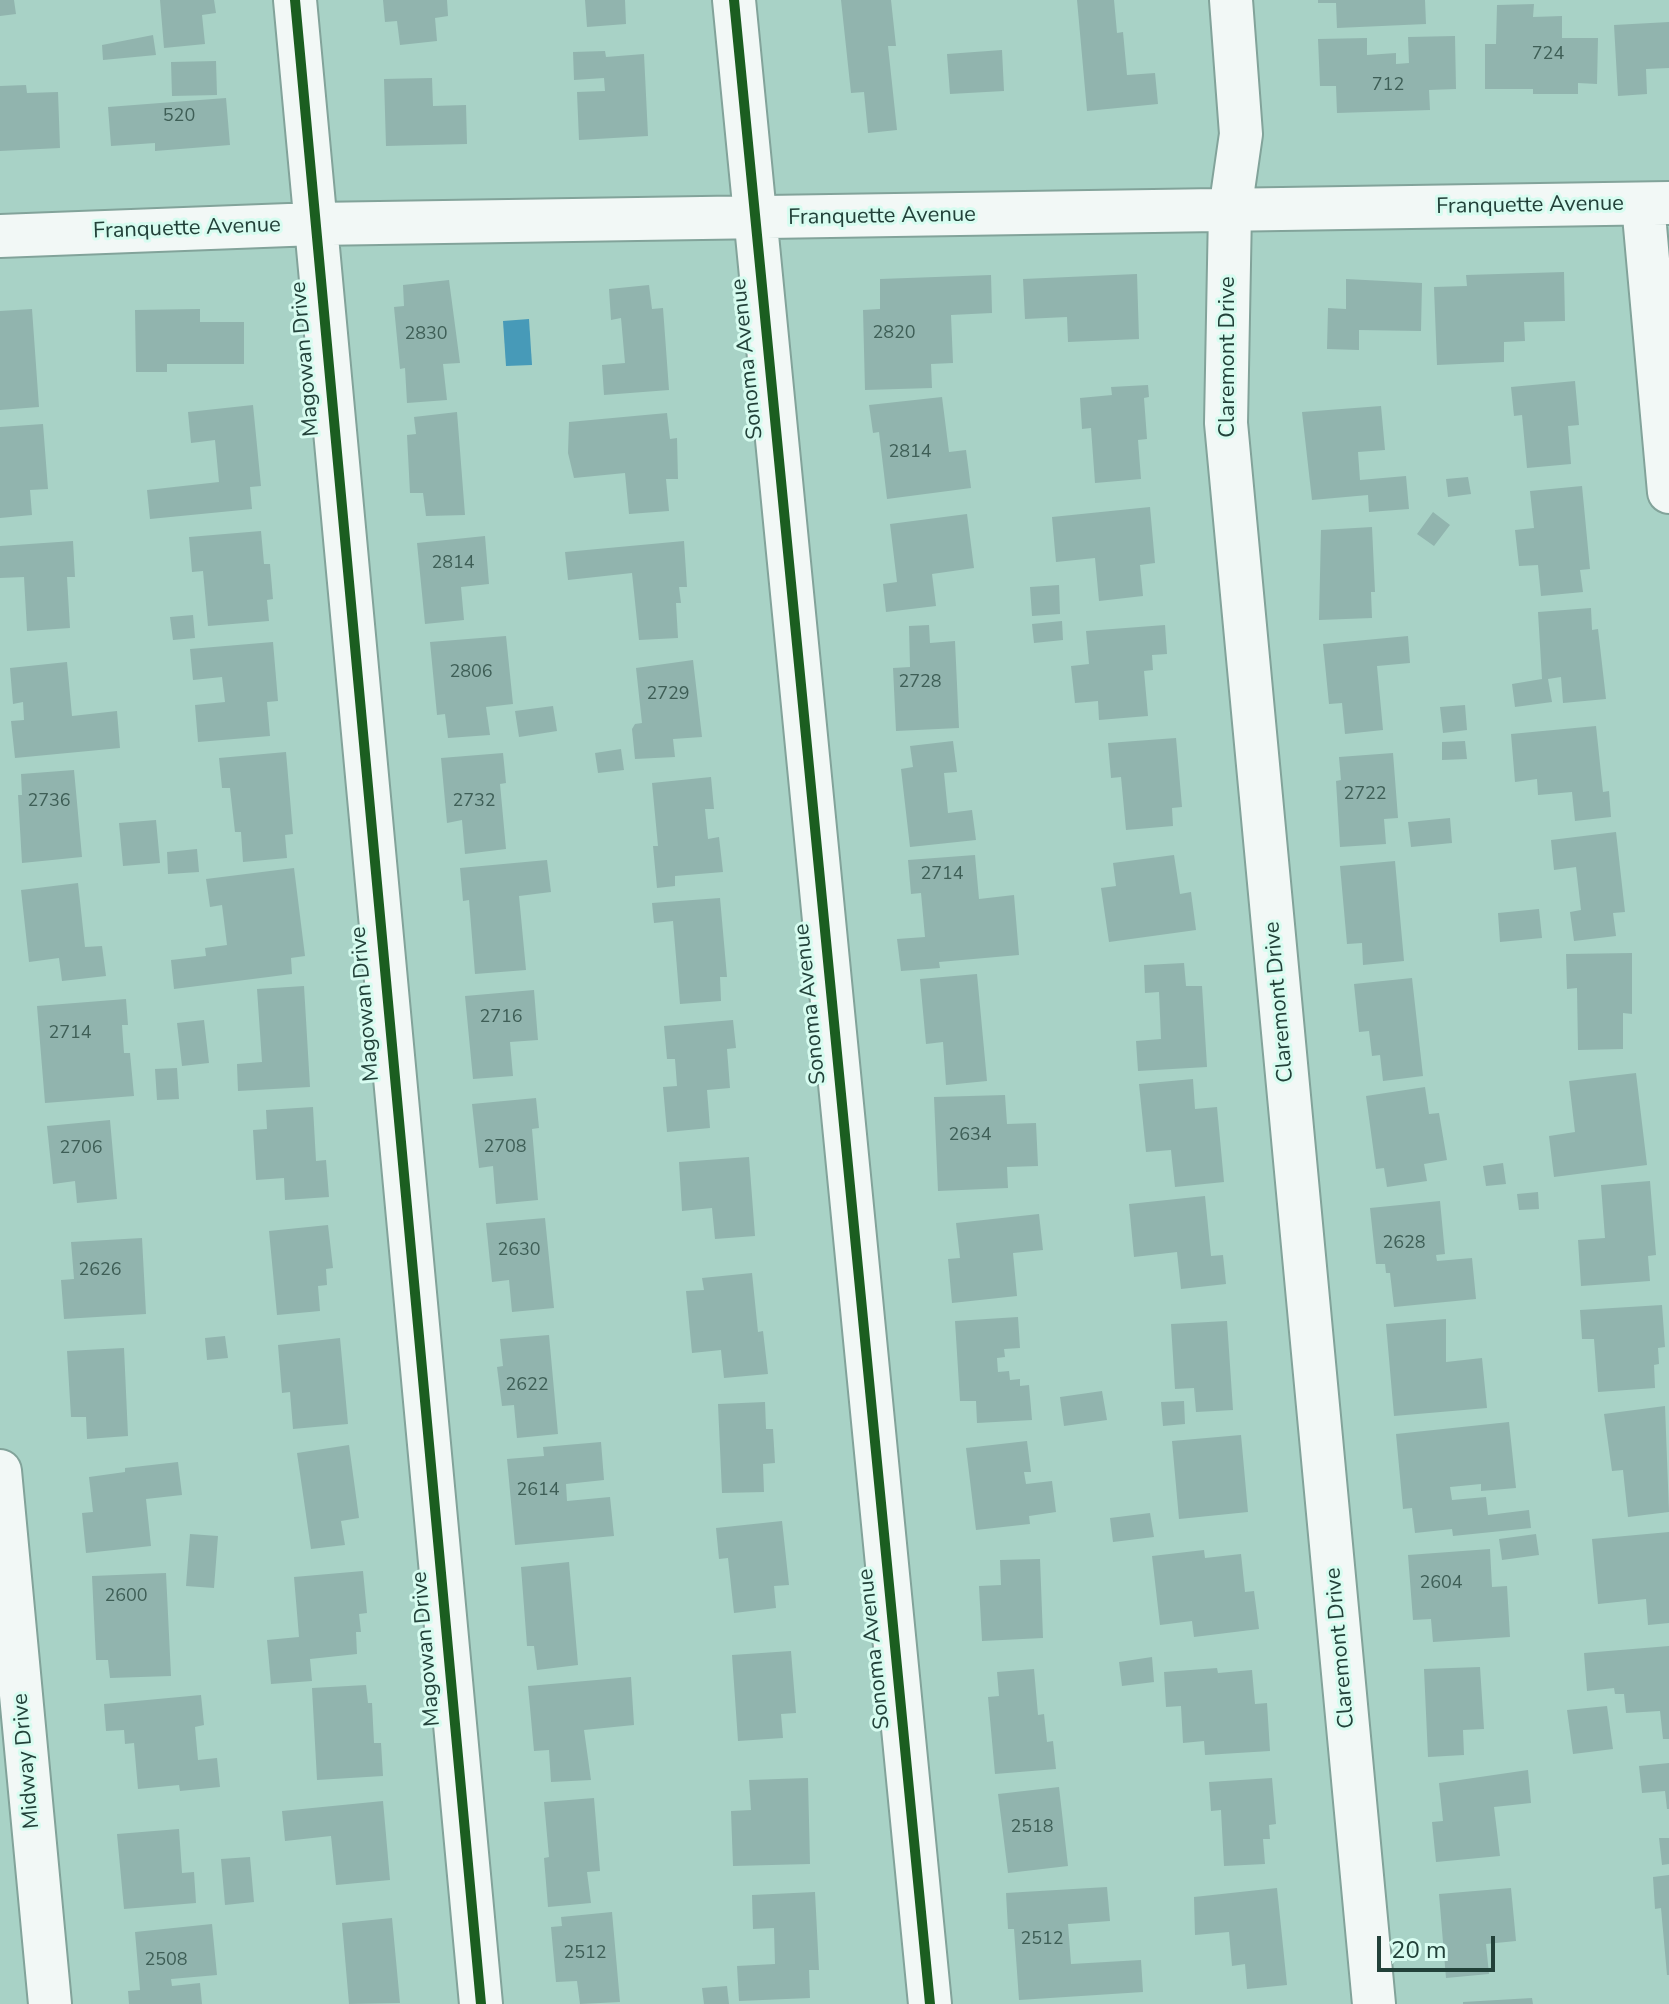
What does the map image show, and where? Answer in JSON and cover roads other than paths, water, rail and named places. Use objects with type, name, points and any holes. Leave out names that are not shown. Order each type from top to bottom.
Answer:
[{"type":"street","name":"Magowan Drive","points":[[295,0],[481,2004]]},
{"type":"street","name":"Sonoma Avenue","points":[[734,0],[930,2004]]},
{"type":"street","name":"Claremont Drive","points":[[1231,0],[1241,134],[1230,211],[1226,423],[1374,2004]]},
{"type":"street","name":"Franquette Avenue","points":[[0,236],[315,224],[754,220],[1656,204]]},
{"type":"street","points":[[1656,204],[1669,492]]},
{"type":"street","name":"Midway Drive","points":[[0,1471],[50,2004]]},
{"type":"water","points":[[529,319],[532,365],[506,366],[503,321]]}]
